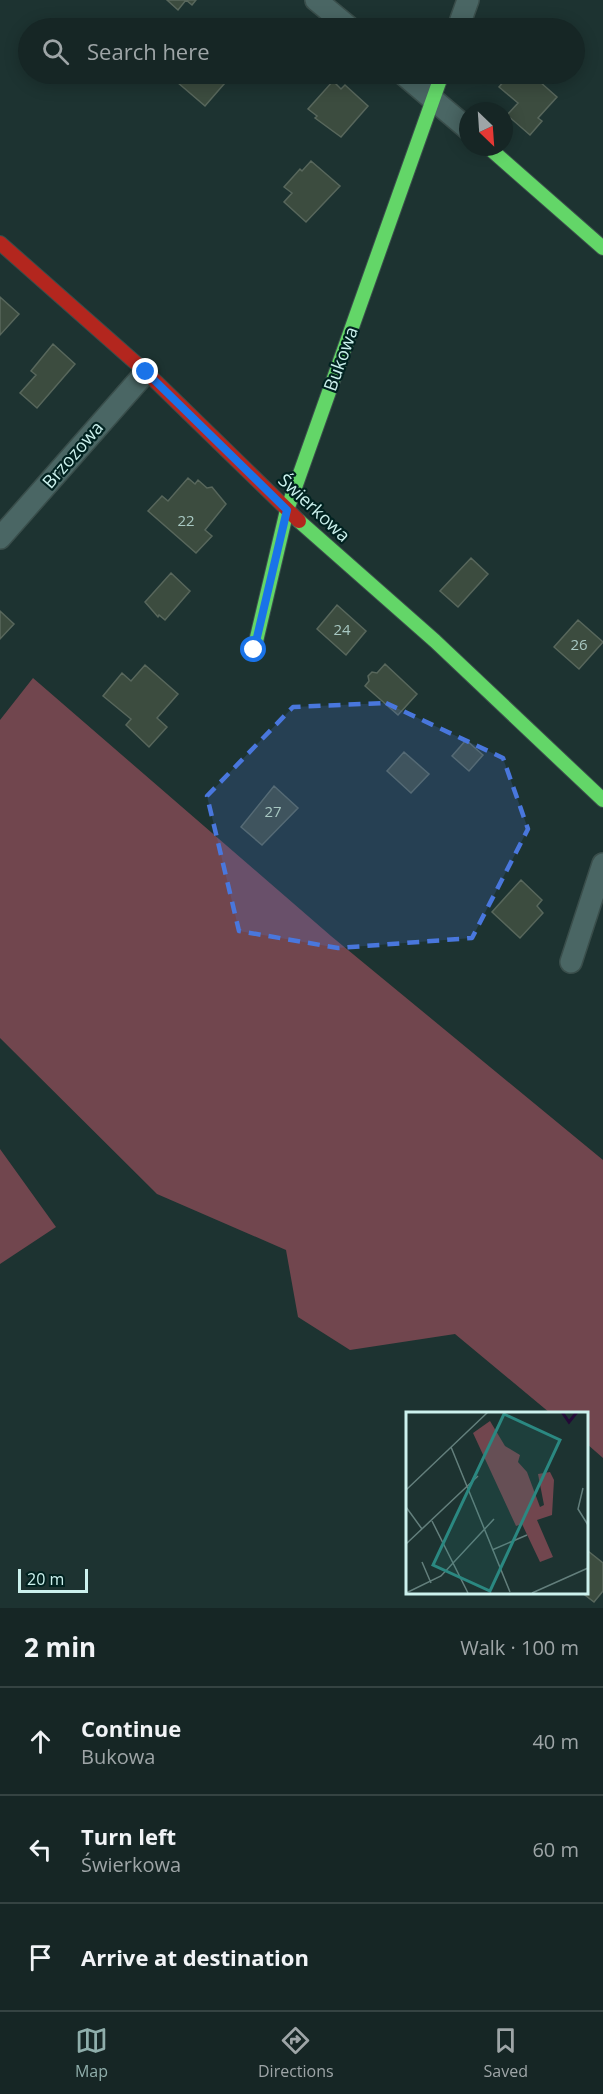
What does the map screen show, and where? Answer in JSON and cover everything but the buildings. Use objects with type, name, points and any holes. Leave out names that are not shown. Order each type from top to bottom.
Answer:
[{"type":"street","points":[[316,0],[338,18]]},
{"type":"street","points":[[462,18],[468,0]]},
{"type":"street","points":[[415,84],[459,121]]},
{"type":"street","name":"Bukowa","points":[[254,650],[287,510],[438,84]]},
{"type":"street","points":[[498,156],[603,248]]},
{"type":"street","name":"Świerkowa","points":[[0,243],[146,372],[287,510],[435,641],[603,800]]},
{"type":"street","name":"Brzozowa","points":[[0,538],[146,372]]},
{"type":"street","points":[[571,962],[603,864]]},
{"type":"highlighted area","points":[[386,703],[503,758],[528,829],[472,938],[338,948],[239,931],[207,796],[293,707]]},
{"type":"shaded area","points":[[33,678],[331,936],[603,1160],[603,1458],[588,1445],[588,1412],[549,1412],[455,1334],[350,1350],[298,1317],[286,1250],[157,1194],[0,1038],[0,720]]},
{"type":"shaded area","points":[[0,1149],[56,1227],[0,1264]]},
{"type":"traffic: fast","points":[[254,650],[287,510],[438,84]]},
{"type":"traffic: fast","points":[[498,156],[603,248]]},
{"type":"traffic: fast","points":[[299,521],[435,641],[603,800]]},
{"type":"traffic: jam","points":[[0,243],[146,372],[299,521]]},
{"type":"route","points":[[146,372],[287,510],[254,650]]}]
